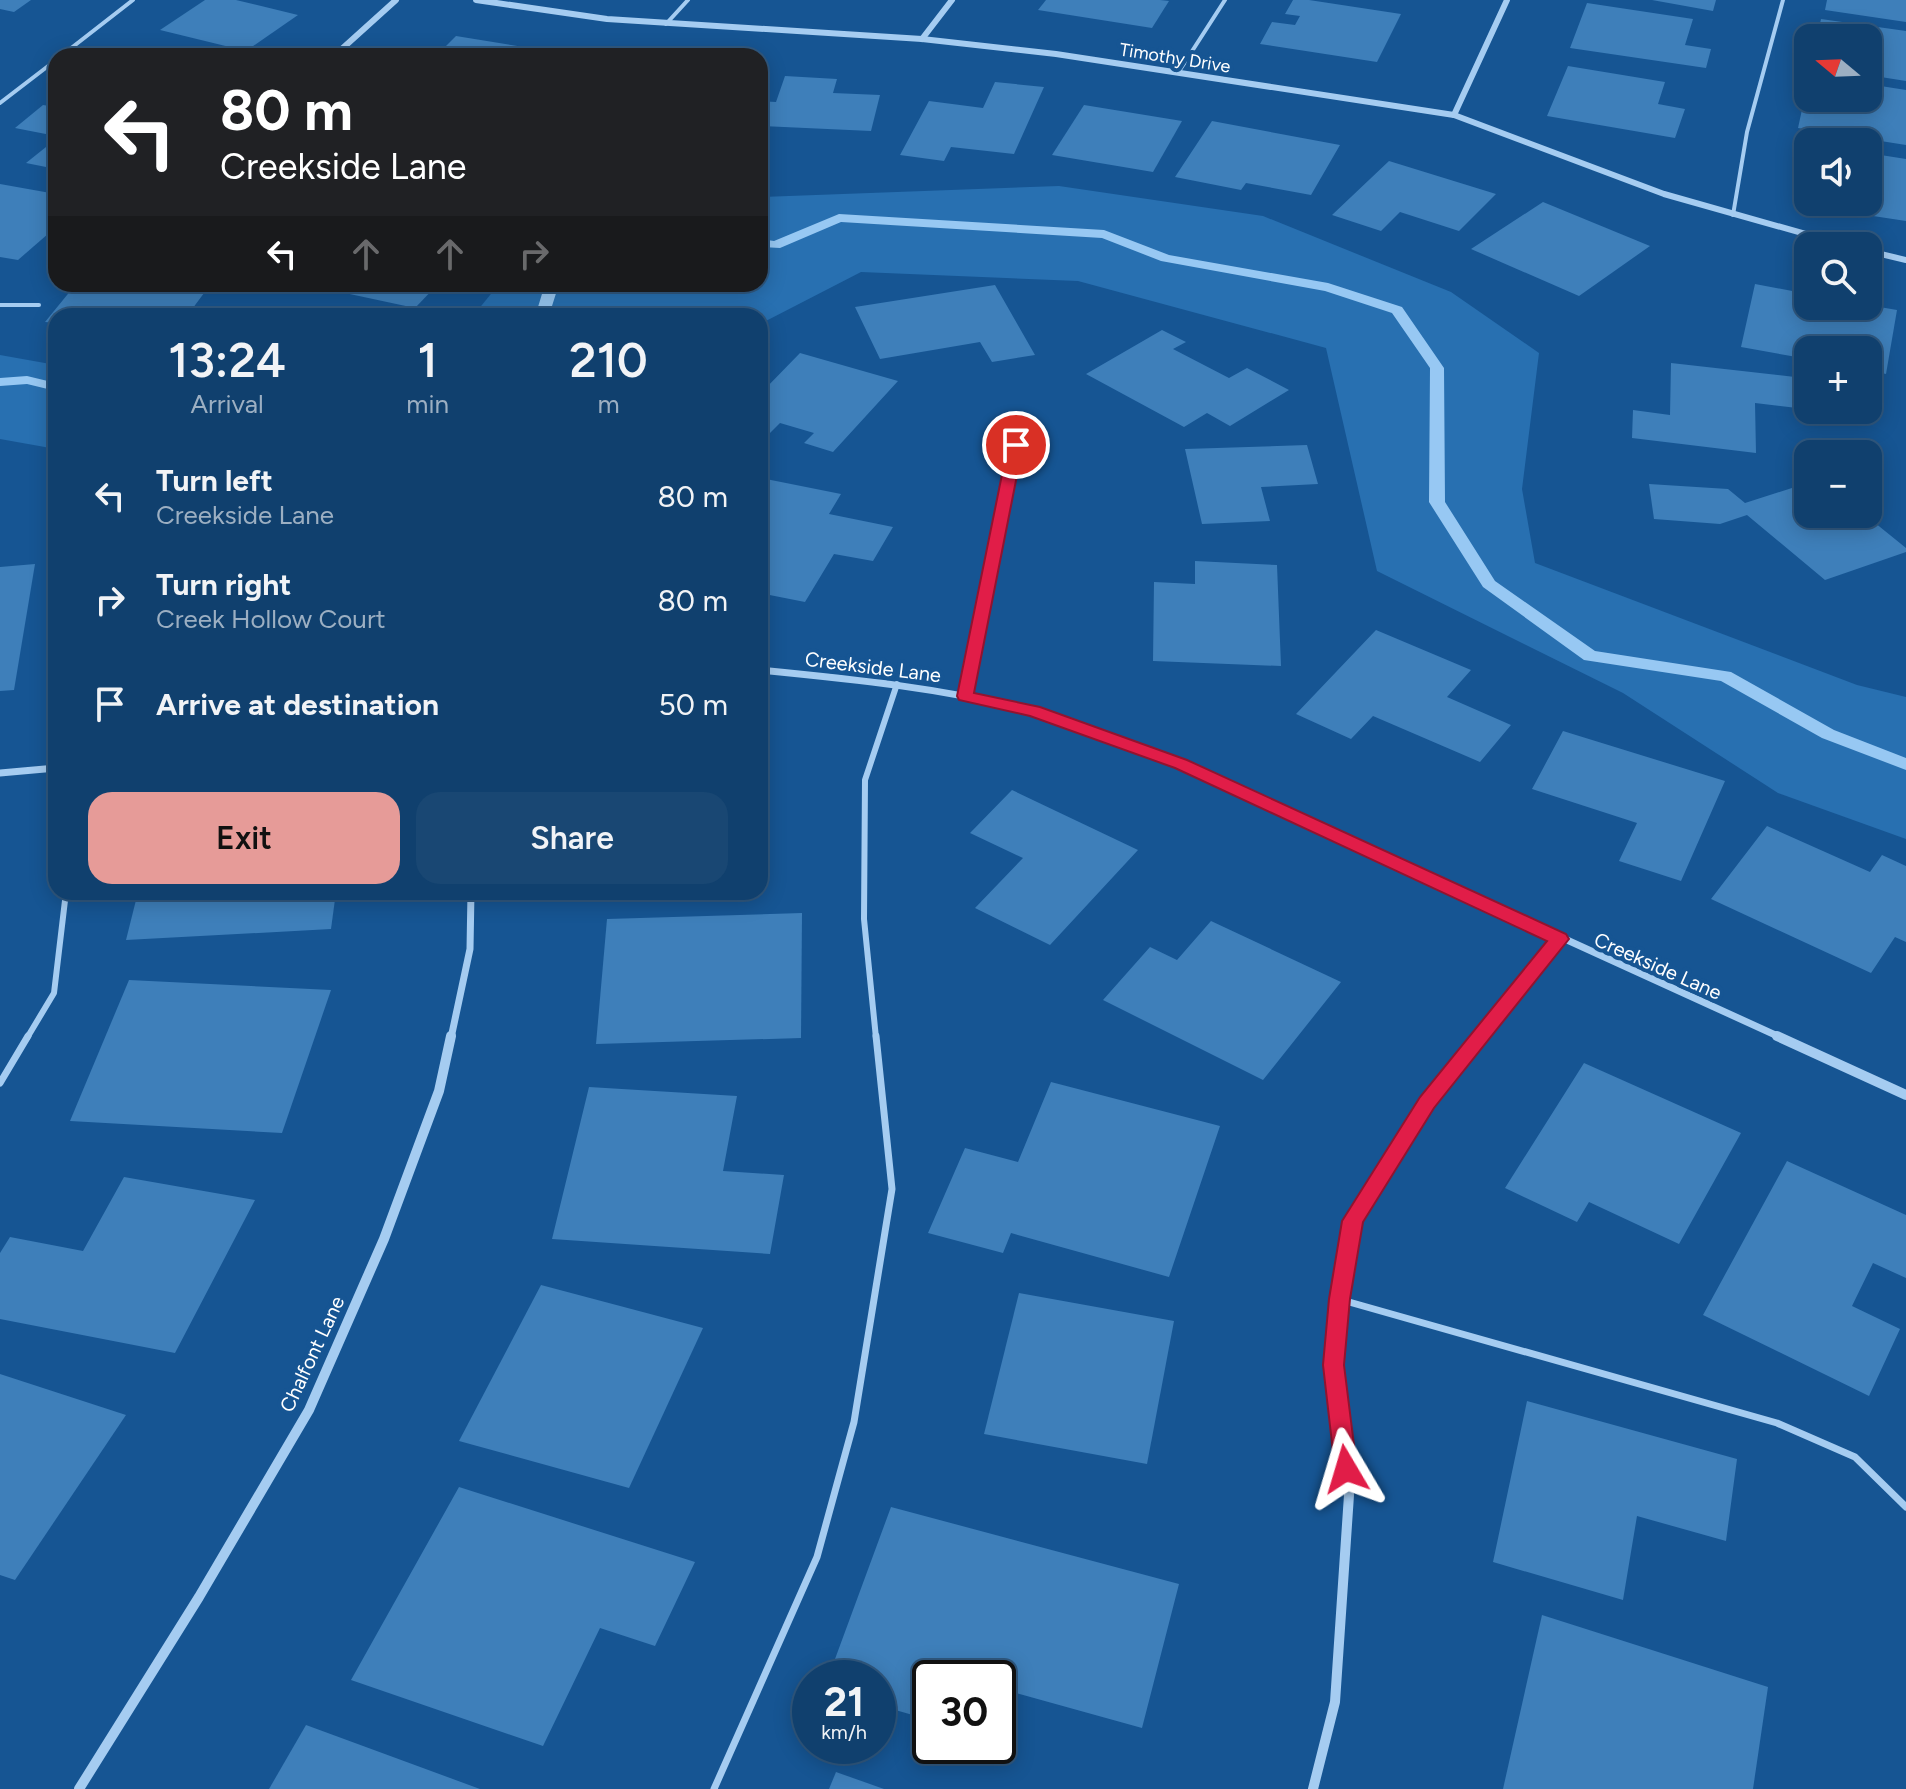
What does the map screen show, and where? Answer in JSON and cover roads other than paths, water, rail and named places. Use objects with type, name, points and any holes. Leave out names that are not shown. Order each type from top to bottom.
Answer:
[{"type":"street","points":[[343,48],[396,0]]},
{"type":"street","name":"Timothy Drive","points":[[476,0],[665,24],[922,39],[1056,54],[1454,115],[1601,172],[1796,232]]},
{"type":"street","points":[[922,39],[952,0]]},
{"type":"street","points":[[1454,115],[1507,0]]},
{"type":"street","points":[[1882,254],[1906,260]]},
{"type":"street","points":[[965,696],[1016,445]]},
{"type":"street","name":"Creekside Lane","points":[[768,671],[897,684],[1034,711],[1181,764],[1906,1095]]},
{"type":"street","points":[[0,773],[48,769]]},
{"type":"street","name":"Chalfont Lane","points":[[79,1789],[199,1597],[309,1410],[372,1268],[439,1091],[470,949],[471,900]]},
{"type":"street","points":[[1313,1789],[1335,1702],[1349,1495],[1333,1365],[1353,1221],[1427,1103],[1559,939]]},
{"type":"lane","points":[[71,48],[133,0]]},
{"type":"lane","points":[[665,24],[688,0]]},
{"type":"lane","points":[[1178,73],[1225,0]]},
{"type":"lane","points":[[1733,215],[1747,132],[1783,0]]},
{"type":"lane","points":[[0,103],[48,66]]},
{"type":"lane","points":[[0,305],[39,305]]},
{"type":"lane","points":[[714,1789],[817,1557],[854,1422],[892,1189],[864,919],[865,780],[897,684]]},
{"type":"lane","points":[[0,1083],[54,993],[65,900]]},
{"type":"lane","points":[[1340,1299],[1777,1423],[1855,1457],[1906,1507]]},
{"type":"waterway","points":[[768,244],[775,245],[839,218],[1104,234],[1166,258],[1328,287],[1397,310],[1437,368],[1437,502],[1489,584],[1590,656],[1725,676],[1828,734],[1906,764]]},
{"type":"waterway","points":[[546,308],[550,292]]},
{"type":"waterway","points":[[0,382],[27,380],[48,385]]}]
